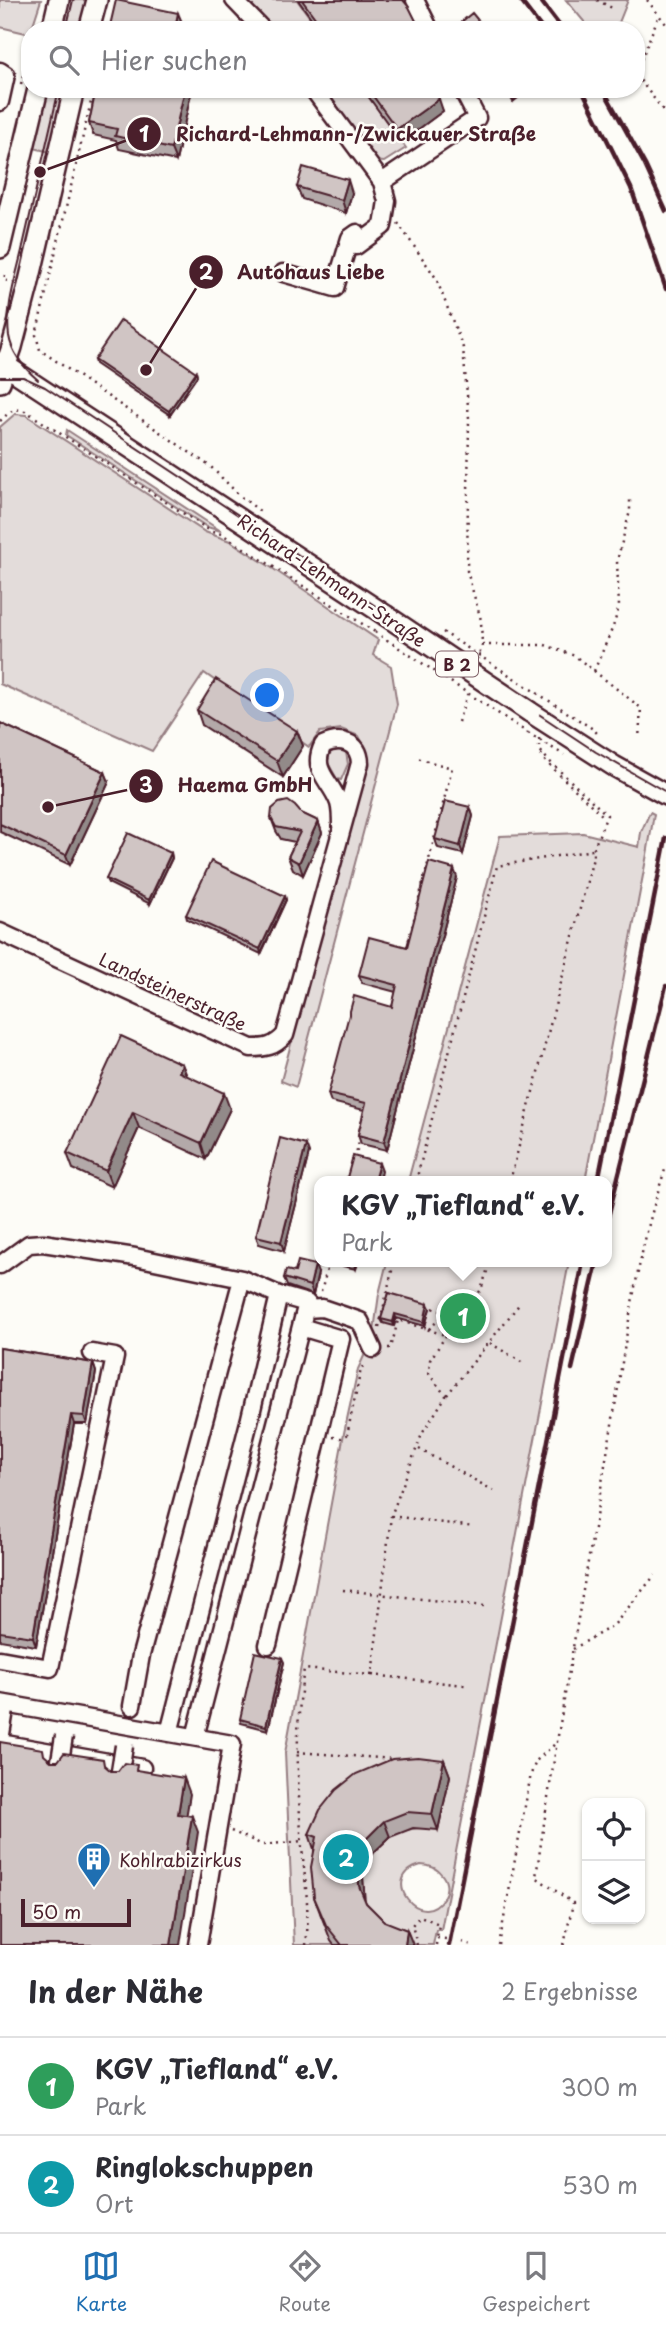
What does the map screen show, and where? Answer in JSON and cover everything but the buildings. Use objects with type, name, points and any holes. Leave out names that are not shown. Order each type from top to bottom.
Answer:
[{"type":"main road","points":[[54,21],[59,0]]},
{"type":"main road","points":[[91,21],[97,0]]},
{"type":"main road","points":[[0,248],[36,98]]},
{"type":"main road","points":[[2,370],[32,273],[72,98]]},
{"type":"main road","name":"Richard-Lehmann-Straße","points":[[2,370],[380,624],[666,795]]},
{"type":"street","points":[[234,0],[254,21]]},
{"type":"street","points":[[415,0],[426,21]]},
{"type":"street","points":[[0,71],[6,75],[0,103]]},
{"type":"street","points":[[320,98],[382,182],[387,201],[383,226],[356,246]]},
{"type":"street","points":[[382,182],[477,118],[467,98]]},
{"type":"street","points":[[283,272],[335,288],[350,239],[387,211]]},
{"type":"street","name":"Landsteinerstraße","points":[[0,932],[251,1048],[266,1048],[276,1044],[285,1035],[341,826],[357,777],[360,754],[343,740],[334,740],[323,745],[317,760],[320,771],[339,804],[341,826]]},
{"type":"street","points":[[0,1265],[29,1244],[43,1243],[135,1257],[242,1279],[307,1306],[322,1308],[360,1321],[373,1349]]},
{"type":"street","points":[[132,1706],[141,1655],[242,1279]]},
{"type":"street","points":[[169,1733],[279,1295]]},
{"type":"street","points":[[195,1737],[307,1306]]},
{"type":"street","points":[[268,1645],[341,1339],[301,1327]]},
{"type":"street","points":[[0,1659],[50,1668],[115,1357],[92,1353]]},
{"type":"street","points":[[142,1768],[1,1736],[3,1703],[232,1744],[198,1945]]},
{"type":"street","points":[[59,1767],[68,1715]]},
{"type":"street","points":[[119,1777],[127,1726]]},
{"type":"path","points":[[597,0],[614,9]]},
{"type":"path","points":[[647,0],[666,24]]},
{"type":"path","points":[[645,50],[659,15]]},
{"type":"path","points":[[645,85],[666,114]]},
{"type":"path","points":[[92,98],[36,335],[40,350],[211,467],[240,496],[263,513]]},
{"type":"path","points":[[387,211],[436,278],[463,348],[469,418],[467,571],[481,620],[482,645],[478,658]]},
{"type":"path","points":[[0,421],[12,409],[19,408],[27,412],[212,532],[222,534],[380,624],[528,733]]},
{"type":"path","points":[[594,671],[619,607],[617,561],[630,511],[630,499]]},
{"type":"path","points":[[434,626],[593,729],[604,741]]},
{"type":"path","points":[[482,645],[545,645],[575,656],[641,708],[639,739]]},
{"type":"path","points":[[458,722],[470,684]]},
{"type":"path","points":[[511,1176],[593,850],[607,815],[558,771],[539,749],[538,741]]},
{"type":"path","points":[[406,952],[452,768],[416,758]]},
{"type":"path","points":[[416,1176],[496,866],[593,850]]},
{"type":"path","points":[[354,1159],[360,1136]]},
{"type":"path","points":[[564,1945],[573,1903],[536,1877],[556,1743],[628,1321],[657,1194],[666,1167]]},
{"type":"path","points":[[307,1306],[319,1300],[328,1267]]},
{"type":"path","points":[[319,1435],[341,1438],[348,1434],[361,1369],[373,1349],[393,1267]]},
{"type":"path","points":[[446,1396],[429,1374],[428,1366],[445,1335],[481,1290],[488,1267]]},
{"type":"path","points":[[372,1675],[391,1516],[422,1434],[446,1396],[521,1302]]},
{"type":"path","points":[[423,1305],[458,1317]]},
{"type":"path","points":[[429,1329],[448,1312]]},
{"type":"path","points":[[373,1349],[391,1348],[398,1321],[445,1335]]},
{"type":"path","points":[[490,1343],[523,1363]]},
{"type":"path","points":[[418,1448],[496,1492]]},
{"type":"path","points":[[391,1516],[474,1527]]},
{"type":"path","points":[[573,1649],[614,1625],[655,1575]]},
{"type":"path","points":[[343,1590],[484,1606]]},
{"type":"path","points":[[306,1945],[307,1912],[296,1752],[304,1669],[465,1685]]},
{"type":"path","points":[[499,1945],[531,1774],[536,1761],[556,1743]]},
{"type":"path","points":[[296,1752],[400,1760]]},
{"type":"path","points":[[218,1825],[263,1844],[302,1841]]},
{"type":"path","points":[[417,1945],[412,1924],[420,1916],[439,1924],[436,1945]]},
{"type":"path","points":[[437,1938],[447,1939]]},
{"type":"path","points":[[462,1942],[472,1945]]},
{"type":"shaded area","points":[[0,0],[41,0],[34,21],[21,21],[21,32],[0,27]]},
{"type":"shaded area","points":[[64,0],[89,0],[84,21],[59,21]]},
{"type":"shaded area","points":[[246,0],[297,0],[312,21],[264,21]]},
{"type":"shaded area","points":[[566,0],[628,0],[620,21],[584,21]]},
{"type":"shaded area","points":[[41,98],[66,98],[64,108],[59,107],[58,110],[63,112],[54,153],[30,147]]},
{"type":"shaded area","points":[[326,98],[370,98],[406,148],[384,162],[375,161]]},
{"type":"shaded area","points":[[15,414],[26,415],[205,532],[230,541],[269,566],[378,640],[373,655],[391,666],[397,704],[296,1087],[281,1081],[365,768],[367,752],[359,736],[341,729],[320,732],[309,747],[204,673],[152,751],[0,684],[0,427]]},
{"type":"shaded area","points":[[67,430],[221,531],[207,527],[66,435]]},
{"type":"shaded area","points":[[335,749],[346,752],[348,764],[341,780],[337,779],[328,763],[328,755]]},
{"type":"shaded area","points":[[650,812],[654,814],[586,1176],[409,1176],[500,836],[583,833],[639,847],[641,832]]},
{"type":"shaded area","points":[[386,1267],[568,1267],[441,1930],[436,1930],[433,1945],[401,1943],[371,1911],[362,1892],[364,1873],[379,1847],[393,1835],[419,1828],[437,1774],[320,1913],[334,1945],[294,1945],[285,1753],[344,1433],[358,1369],[364,1356],[363,1340],[373,1338]],"holes":[[[421,1865],[439,1871],[445,1881],[446,1892],[434,1907],[424,1909],[415,1906],[407,1899],[403,1880],[408,1871]]]},
{"type":"tunnel","points":[[124,1759],[132,1706]]},
{"type":"tram line","points":[[68,21],[73,0]]},
{"type":"tram line","points":[[38,380],[16,355],[8,325],[12,291],[57,98]]},
{"type":"tram line","points":[[0,377],[23,377],[45,387],[596,752],[666,792]]},
{"type":"railway","points":[[520,0],[536,21]]},
{"type":"railway","points":[[540,0],[556,21]]},
{"type":"railway","points":[[586,98],[631,188],[666,289]]},
{"type":"railway","points":[[608,98],[645,165],[666,211]]},
{"type":"railway","points":[[599,1176],[666,838]]},
{"type":"railway","points":[[612,1201],[666,986]]},
{"type":"railway","points":[[449,1945],[582,1267]]},
{"type":"railway","points":[[572,1369],[596,1267]]},
{"type":"place","name":"Richard-Lehmann-/Zwickauer Straße","points":[[40,172]]},
{"type":"place","name":"Autohaus Liebe","points":[[146,370]]},
{"type":"place","name":"Haema GmbH","points":[[48,807]]},
{"type":"place","name":"KGV „Tiefland“ e.V.","points":[[463,1316]]},
{"type":"place","name":"Ringlokschuppen","points":[[346,1857]]},
{"type":"place","name":"Kohlrabizirkus","points":[[94,1889]]}]
